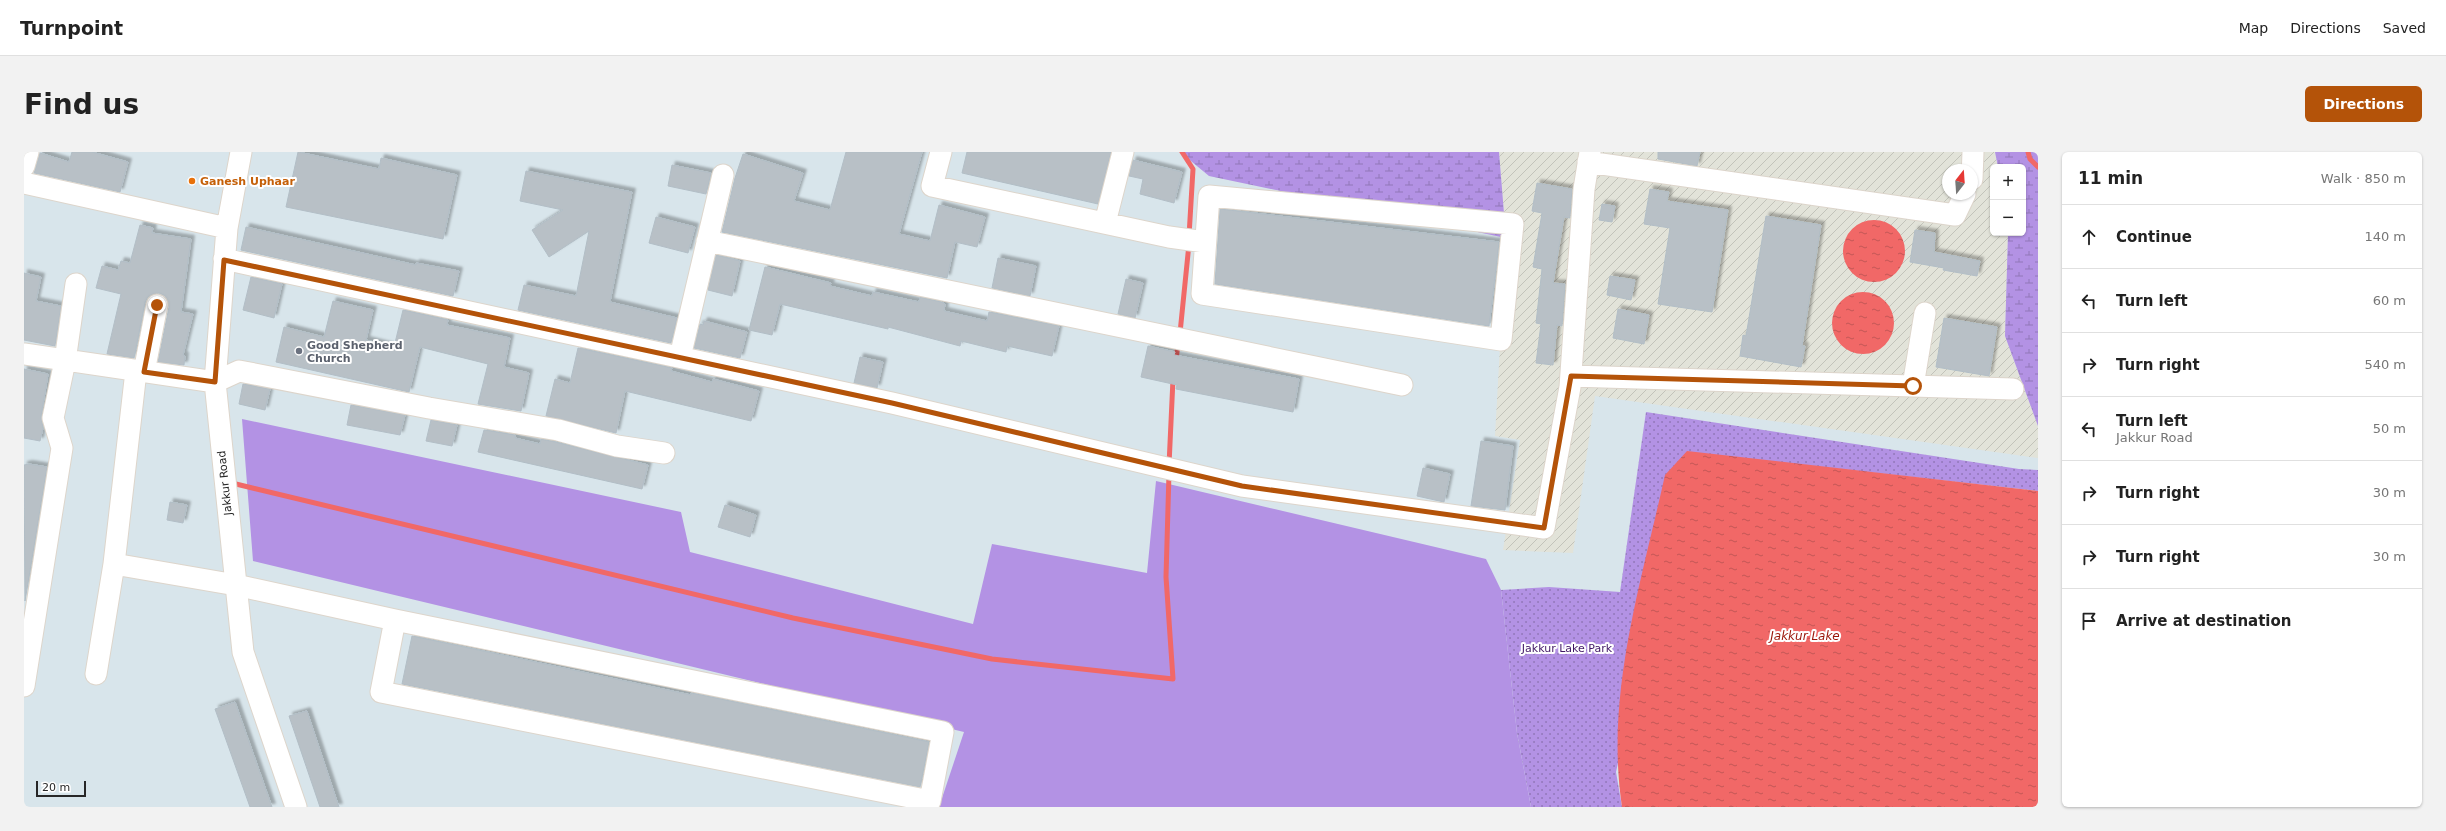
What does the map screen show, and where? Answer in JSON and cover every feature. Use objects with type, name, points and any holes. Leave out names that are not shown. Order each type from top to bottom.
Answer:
[{"type":"street","points":[[24,166],[28,152]]},
{"type":"street","name":"Jakkur Road","points":[[241,152],[227,228],[215,382],[243,652],[296,807]]},
{"type":"street","points":[[941,152],[932,186],[1202,242]]},
{"type":"street","points":[[1105,223],[1122,152]]},
{"type":"street","points":[[1973,152],[1973,164]]},
{"type":"street","points":[[224,260],[892,403],[1242,486],[1544,528],[1571,376],[1584,188],[1589,157],[1955,215],[1962,200]]},
{"type":"street","points":[[680,357],[723,175]]},
{"type":"street","points":[[24,183],[227,228]]},
{"type":"street","points":[[1209,196],[1513,224],[1501,340],[1202,294],[1202,242],[1209,196]]},
{"type":"street","points":[[707,241],[1402,385]]},
{"type":"street","points":[[24,686],[62,448],[53,418],[65,361],[76,284]]},
{"type":"street","points":[[96,674],[114,564],[140,372],[157,305]]},
{"type":"street","points":[[1913,386],[1925,313]]},
{"type":"street","points":[[24,354],[215,382],[239,371],[429,408],[558,430],[617,446],[664,453]]},
{"type":"street","points":[[1571,376],[2013,389]]},
{"type":"street","points":[[114,564],[236,586],[943,732],[930,801],[381,692],[395,620]]},
{"type":"shaded area","points":[[1499,152],[1995,152],[1997,164],[1990,164],[1990,236],[2008,236],[2005,336],[2038,426],[2038,458],[1595,396],[1573,553],[1503,550],[1520,440],[1495,436],[1506,238]]},
{"type":"green space","points":[[1180,152],[1499,152],[1506,238],[1209,176]]},
{"type":"green space","points":[[1995,152],[2038,152],[2038,426],[2005,336],[2008,236],[2026,236],[2026,164],[1997,164]]},
{"type":"green space","name":"Jakkur Lake Park","points":[[1646,412],[2019,469],[2038,470],[2038,491],[1687,452],[1616,772],[1622,807],[1531,807],[1517,733],[1501,590],[1549,587],[1620,592]]},
{"type":"green space","points":[[242,419],[681,512],[690,552],[973,624],[992,544],[1147,573],[1156,481],[1486,559],[1501,590],[1517,733],[1531,807],[939,807],[964,732],[253,561]]},
{"type":"water","points":[[1874,220],[1886,222],[1896,229],[1903,239],[1905,251],[1903,263],[1896,273],[1886,280],[1874,282],[1862,280],[1852,273],[1845,263],[1843,251],[1845,239],[1852,229],[1862,222]]},
{"type":"water","points":[[1863,292],[1875,294],[1885,301],[1892,311],[1894,323],[1892,335],[1885,345],[1875,352],[1863,354],[1851,352],[1841,345],[1834,335],[1832,323],[1834,311],[1841,301],[1851,294]]},
{"type":"water","name":"Jakkur Lake","points":[[1687,451],[2038,491],[2038,807],[1622,807],[1618,765],[1618,723],[1628,640],[1636,598],[1665,475]]},
{"type":"building","points":[[72,152],[92,152],[128,162],[120,192],[34,173],[40,153],[69,162]]},
{"type":"building","points":[[298,152],[379,169],[381,158],[457,175],[443,239],[286,207]]},
{"type":"building","points":[[846,152],[922,152],[899,234],[930,241],[939,205],[985,217],[977,247],[955,242],[947,278],[722,232],[735,178],[743,154],[803,173],[794,201],[830,210]]},
{"type":"building","points":[[967,152],[1111,152],[1098,204],[962,173]]},
{"type":"building","points":[[1658,152],[1700,152],[1697,166],[1658,159]]},
{"type":"building","points":[[1133,160],[1182,172],[1174,203],[1140,194],[1143,179],[1129,176]]},
{"type":"building","points":[[672,165],[711,173],[706,194],[668,186]]},
{"type":"building","points":[[526,171],[632,192],[610,302],[677,318],[671,343],[518,310],[524,285],[576,296],[589,231],[549,257],[532,230],[563,210],[520,201]]},
{"type":"building","points":[[1537,183],[1572,189],[1570,218],[1564,217],[1553,283],[1565,284],[1562,326],[1557,325],[1553,365],[1536,363],[1541,324],[1536,323],[1542,269],[1533,267],[1542,213],[1532,211]]},
{"type":"building","points":[[1650,189],[1669,192],[1667,201],[1728,210],[1712,312],[1658,304],[1670,228],[1644,224]]},
{"type":"building","points":[[1602,204],[1615,206],[1612,222],[1599,220]]},
{"type":"building","points":[[1220,209],[1499,242],[1489,326],[1215,284]]},
{"type":"building","points":[[1766,216],[1821,225],[1802,346],[1805,346],[1801,367],[1740,356],[1743,335],[1746,336]]},
{"type":"building","points":[[656,217],[695,227],[688,253],[649,243]]},
{"type":"building","points":[[140,225],[153,228],[152,233],[191,239],[181,312],[193,314],[183,355],[185,356],[184,365],[158,362],[169,307],[165,296],[159,293],[148,297],[145,302],[134,358],[107,354],[121,294],[96,288],[102,266],[118,270],[121,261],[130,263]]},
{"type":"building","points":[[246,227],[416,265],[416,263],[459,271],[453,296],[241,250]]},
{"type":"building","points":[[1915,230],[1935,233],[1934,252],[1980,261],[1977,276],[1910,262]]},
{"type":"building","points":[[716,255],[740,261],[732,296],[708,290]]},
{"type":"building","points":[[998,258],[1036,266],[1030,296],[992,288]]},
{"type":"building","points":[[765,267],[831,283],[830,286],[872,296],[873,292],[919,302],[920,297],[941,302],[945,304],[944,311],[987,321],[989,312],[1059,326],[1052,356],[1007,346],[1006,352],[961,341],[960,346],[888,327],[888,329],[780,304],[772,335],[749,330]]},
{"type":"building","points":[[24,273],[41,277],[36,301],[61,306],[55,346],[24,340]]},
{"type":"building","points":[[1610,276],[1635,280],[1631,300],[1607,295]]},
{"type":"building","points":[[251,277],[282,284],[274,318],[243,310]]},
{"type":"building","points":[[1126,279],[1143,283],[1135,318],[1118,314]]},
{"type":"building","points":[[333,301],[373,310],[366,340],[394,347],[403,310],[448,320],[447,325],[510,338],[504,367],[529,373],[521,411],[478,404],[488,364],[420,347],[409,392],[276,362],[284,327],[324,337]]},
{"type":"building","points":[[1618,309],[1649,315],[1644,344],[1613,338]]},
{"type":"building","points":[[1944,318],[1997,327],[1989,376],[1936,367]]},
{"type":"building","points":[[704,321],[747,332],[740,358],[694,348],[700,324],[703,325]]},
{"type":"building","points":[[1148,346],[1175,352],[1174,355],[1299,379],[1293,412],[1176,389],[1177,385],[1141,377]]},
{"type":"building","points":[[578,348],[672,368],[671,371],[712,382],[713,379],[759,391],[751,421],[625,391],[616,433],[546,416],[555,379],[570,383]]},
{"type":"building","points":[[860,357],[883,362],[877,388],[854,383]]},
{"type":"building","points":[[24,369],[48,374],[41,416],[43,428],[40,441],[24,438]]},
{"type":"building","points":[[243,384],[270,389],[265,410],[239,404]]},
{"type":"building","points":[[351,405],[405,415],[400,435],[347,425]]},
{"type":"building","points":[[431,420],[457,425],[452,446],[426,441]]},
{"type":"building","points":[[484,430],[515,435],[515,438],[540,444],[541,439],[648,465],[642,489],[478,452]]},
{"type":"building","points":[[1481,441],[1513,446],[1505,510],[1471,506]]},
{"type":"building","points":[[29,464],[47,467],[25,601],[24,465]]},
{"type":"building","points":[[1423,468],[1450,474],[1444,502],[1417,496]]},
{"type":"building","points":[[170,502],[187,505],[183,523],[167,520]]},
{"type":"building","points":[[725,505],[756,515],[750,537],[718,527]]},
{"type":"building","points":[[412,636],[691,695],[691,693],[929,742],[920,787],[402,684]]},
{"type":"building","points":[[235,702],[272,807],[250,807],[215,709]]},
{"type":"building","points":[[307,711],[339,807],[320,807],[289,716]]},
{"type":"waterway","points":[[1182,152],[1193,169],[1189,236]]},
{"type":"waterway","points":[[2028,152],[2030,159],[2038,167]]},
{"type":"waterway","points":[[1180,333],[1189,244]]},
{"type":"waterway","points":[[1176,361],[1178,343]]},
{"type":"waterway","points":[[1169,465],[1173,379]]},
{"type":"waterway","points":[[236,484],[793,618],[992,659],[1173,679],[1166,577],[1169,473]]},
{"type":"place","name":"Ganesh Uphaar","points":[[192,181]]},
{"type":"place","name":"Good Shepherd Church","points":[[299,351]]},
{"type":"route","points":[[157,305],[144,372],[215,382],[224,260],[892,403],[1242,486],[1544,528],[1571,376],[1913,386]]}]
